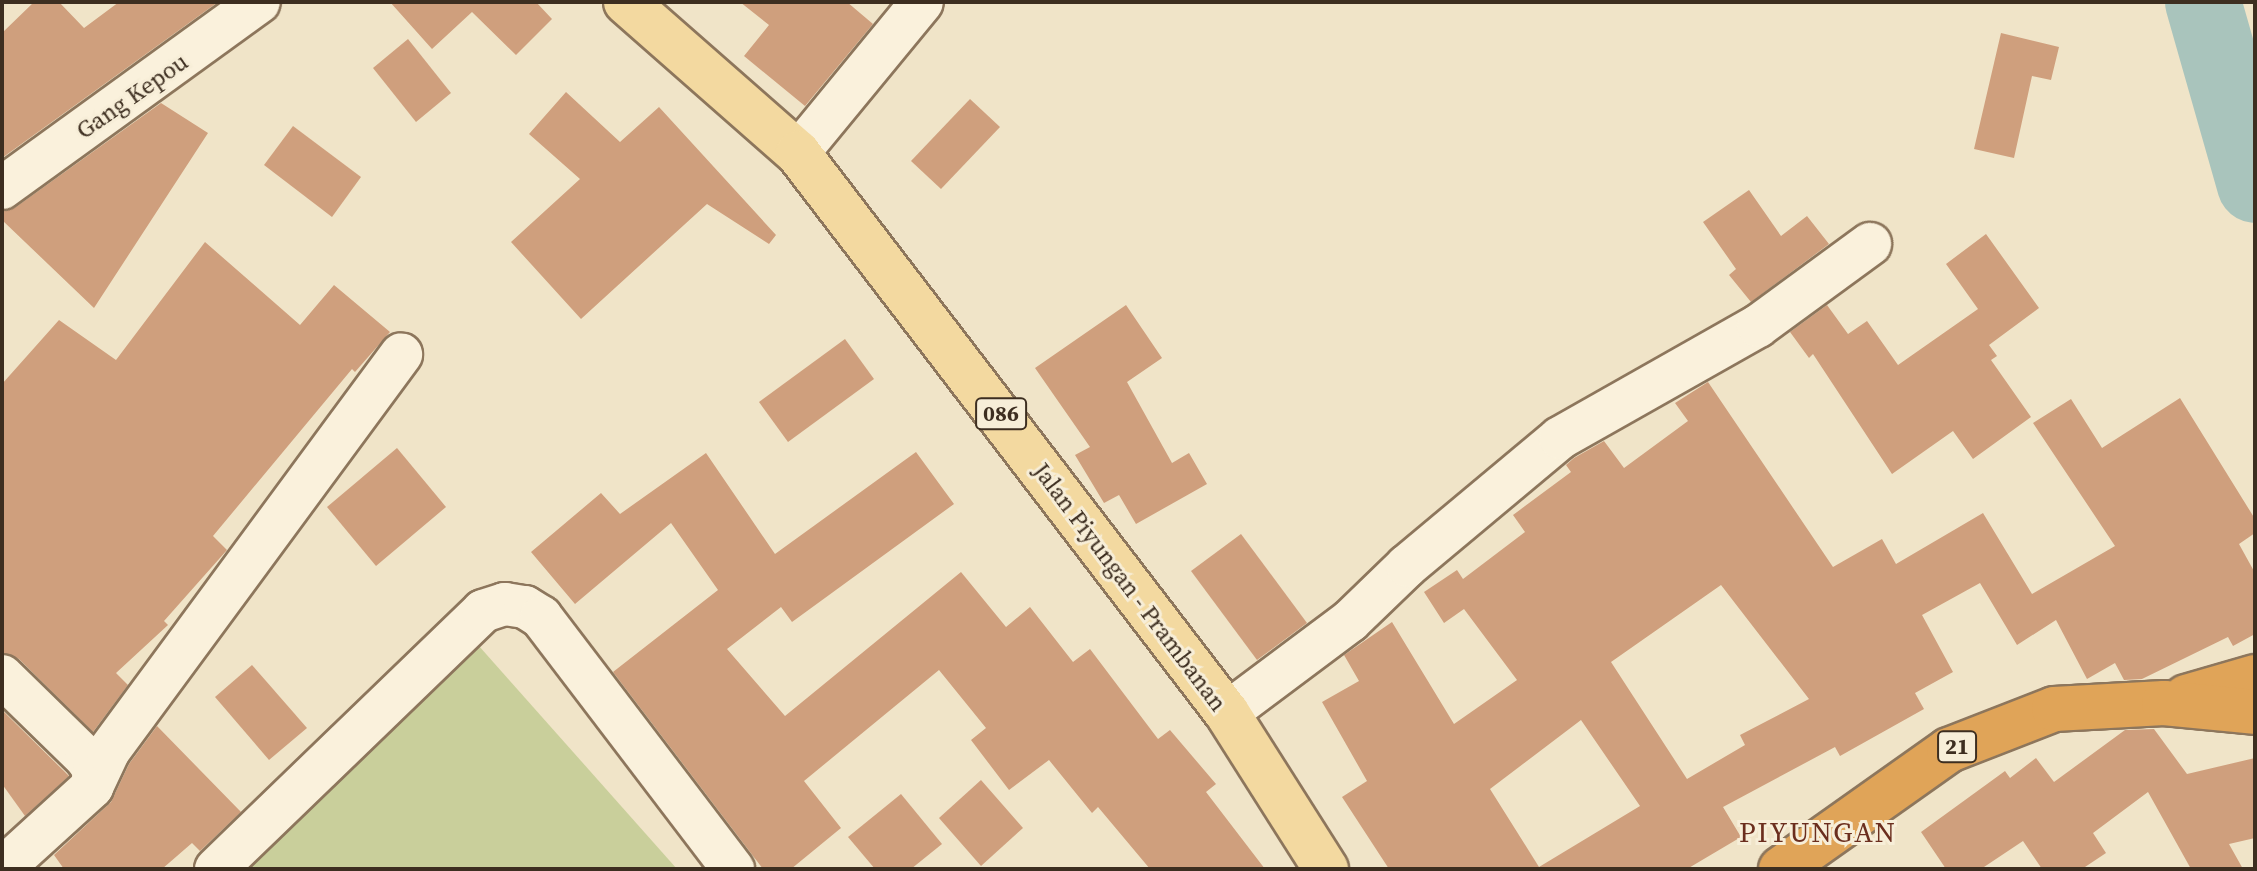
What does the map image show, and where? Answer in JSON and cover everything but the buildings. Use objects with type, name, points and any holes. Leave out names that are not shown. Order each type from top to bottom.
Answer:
[{"type":"highway","name":"21","points":[[2164,703],[2255,677]]},
{"type":"highway","name":"21","points":[[1781,869],[1949,750],[2054,709],[2164,703],[2255,712]]},
{"type":"main road","name":"Jalan Piyungan - Prambanan","points":[[626,2],[798,153],[1227,713],[1326,869]]},
{"type":"street","name":"Gang Kepou","points":[[2,188],[259,2]]},
{"type":"street","points":[[798,153],[922,2]]},
{"type":"street","points":[[1227,713],[1338,631],[1560,438],[1758,326],[1870,244]]},
{"type":"street","points":[[2,869],[92,787],[108,752],[401,354]]},
{"type":"street","points":[[216,869],[483,611],[505,604],[525,607],[541,617],[733,869]]},
{"type":"street","points":[[2,676],[86,758],[94,770],[92,787]]},
{"type":"green space","points":[[463,628],[677,869],[193,869]]},
{"type":"waterway","points":[[2203,2],[2255,185]]},
{"type":"district","name":"PIYUNGAN","points":[[1818,832]]}]
